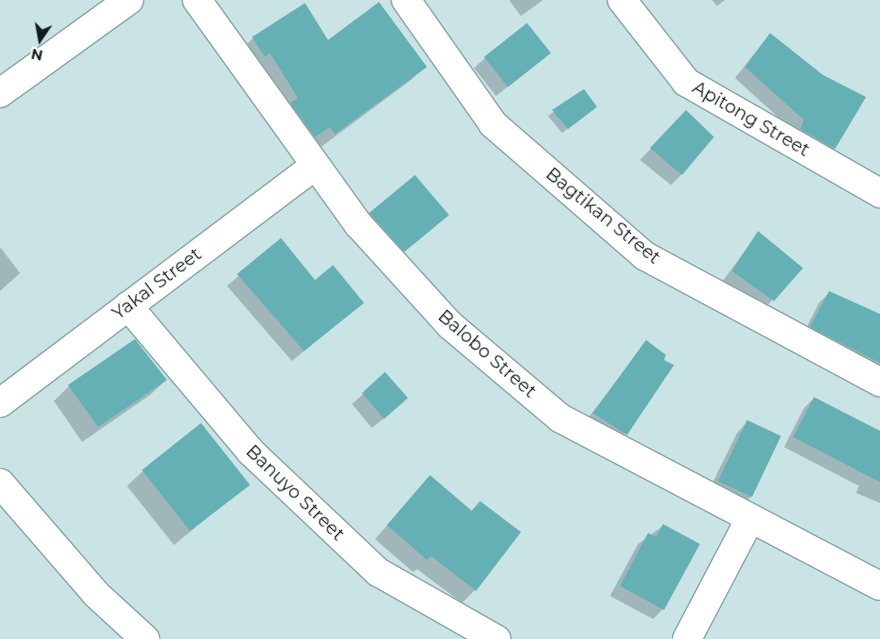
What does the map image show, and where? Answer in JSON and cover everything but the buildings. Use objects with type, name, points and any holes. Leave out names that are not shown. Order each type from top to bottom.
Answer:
[{"type":"street","points":[[0,93],[129,0]]},
{"type":"street","name":"Balobo Street","points":[[197,0],[358,224],[450,325],[560,418],[880,586]]},
{"type":"street","name":"Bagtikan Street","points":[[406,0],[493,124],[645,256],[880,382]]},
{"type":"street","name":"Apitong Street","points":[[622,0],[686,82],[880,193]]},
{"type":"street","name":"Yakal Street","points":[[0,403],[315,166]]},
{"type":"street","name":"Banuyo Street","points":[[128,306],[251,452],[378,572],[496,639]]},
{"type":"street","points":[[0,483],[96,594],[145,639]]},
{"type":"street","points":[[687,639],[750,518]]}]
